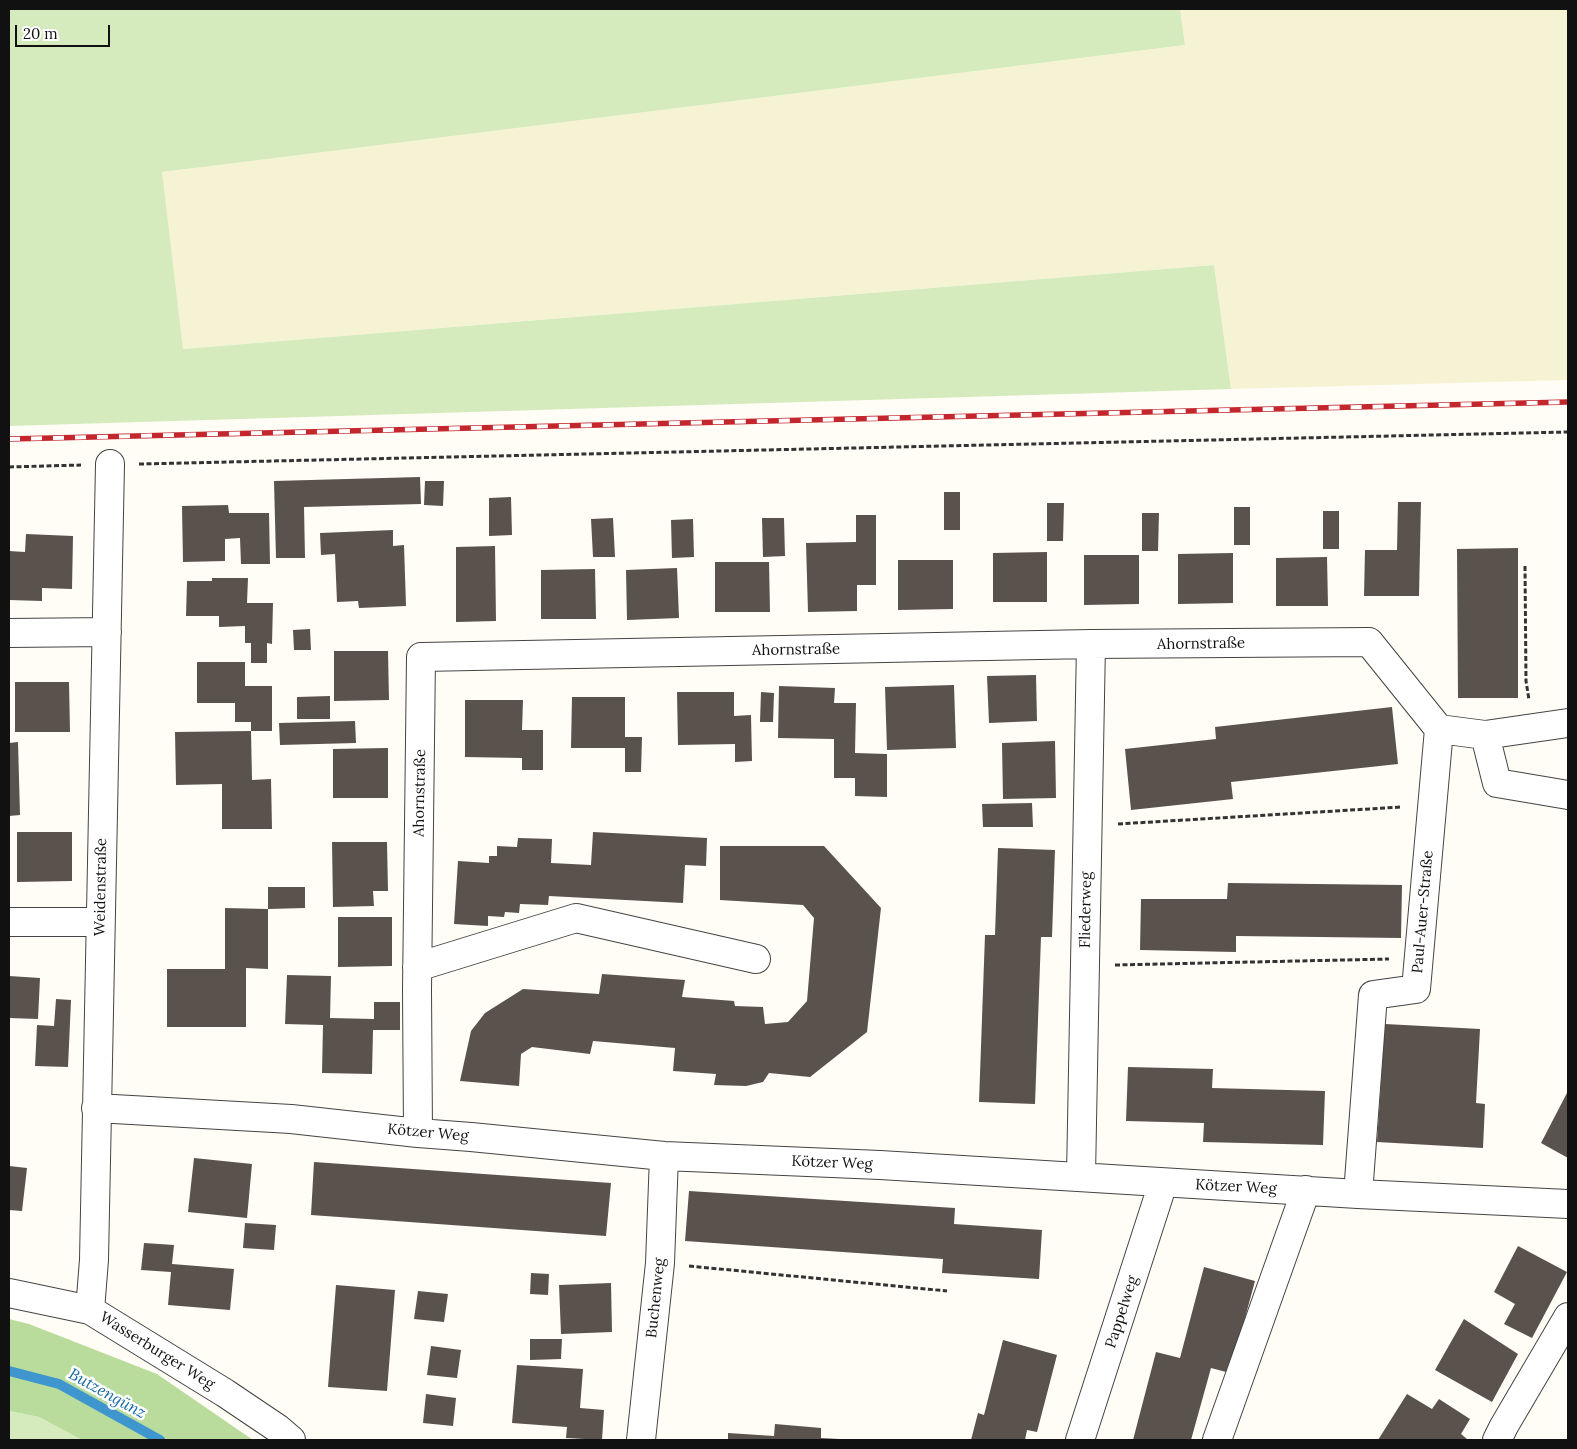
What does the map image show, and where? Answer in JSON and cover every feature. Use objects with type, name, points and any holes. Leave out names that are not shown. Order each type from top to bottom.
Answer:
[{"type":"street","name":"Weidenstraße","points":[[90,1310],[94,1260],[110,464]]},
{"type":"street","points":[[9,633],[107,632]]},
{"type":"street","name":"Ahornstraße","points":[[418,1133],[417,967],[421,657],[1091,644],[1369,642],[1439,728]]},
{"type":"street","name":"Fliederweg","points":[[1080,1176],[1091,644]]},
{"type":"street","points":[[1439,728],[1485,735],[1568,723]]},
{"type":"street","name":"Paul-Auer-Straße","points":[[1358,1194],[1373,995],[1416,989],[1439,728]]},
{"type":"street","points":[[1485,735],[1497,783],[1568,795]]},
{"type":"street","points":[[417,967],[576,918],[756,959]]},
{"type":"street","points":[[9,922],[100,922]]},
{"type":"street","name":"Kötzer Weg","points":[[96,1108],[281,1118],[664,1156],[1080,1176],[1163,1183],[1568,1204]]},
{"type":"street","name":"Buchenweg","points":[[641,1440],[660,1263],[664,1156]]},
{"type":"street","name":"Pappelweg","points":[[1080,1440],[1163,1183]]},
{"type":"street","points":[[1217,1440],[1306,1190]]},
{"type":"street","name":"Wasserburger Weg","points":[[9,1293],[90,1310],[225,1393],[277,1428],[291,1440]]},
{"type":"street","points":[[1497,1440],[1568,1317]]},
{"type":"path","points":[[9,467],[1568,432]]},
{"type":"path","points":[[1525,566],[1526,681],[1532,728]]},
{"type":"path","points":[[1088,826],[1432,805]]},
{"type":"path","points":[[1085,965],[1419,958]]},
{"type":"path","points":[[660,1263],[947,1291]]},
{"type":"shaded area","points":[[1180,9],[1568,9],[1568,380],[1231,389],[1214,265],[183,349],[161,172],[1185,45]]},
{"type":"green space","points":[[9,9],[1180,9],[1185,45],[162,172],[183,349],[1214,265],[1231,389],[9,426]]},
{"type":"green space","points":[[9,1319],[29,1324],[157,1374],[253,1440],[82,1440],[39,1417],[9,1411]]},
{"type":"green space","points":[[9,1411],[39,1417],[82,1440],[9,1440]]},
{"type":"building","points":[[420,477],[421,504],[304,507],[305,558],[276,558],[274,481]]},
{"type":"building","points":[[425,481],[444,481],[443,506],[424,505]]},
{"type":"building","points":[[944,492],[960,492],[960,530],[944,530]]},
{"type":"building","points":[[511,497],[512,535],[489,536],[489,498]]},
{"type":"building","points":[[1398,502],[1421,502],[1419,596],[1364,596],[1365,550],[1397,550]]},
{"type":"building","points":[[1047,503],[1064,503],[1063,541],[1047,541]]},
{"type":"building","points":[[228,505],[229,513],[269,513],[270,564],[241,564],[240,538],[225,539],[225,561],[183,562],[182,506]]},
{"type":"building","points":[[1234,507],[1250,507],[1250,545],[1234,545]]},
{"type":"building","points":[[1323,511],[1339,511],[1339,549],[1323,549]]},
{"type":"building","points":[[1142,513],[1159,513],[1158,551],[1142,551]]},
{"type":"building","points":[[856,515],[876,515],[876,585],[857,585],[857,611],[808,612],[806,543],[856,542]]},
{"type":"building","points":[[613,518],[615,557],[593,557],[591,519]]},
{"type":"building","points":[[762,518],[784,518],[785,556],[763,557]]},
{"type":"building","points":[[693,519],[694,557],[672,558],[671,520]]},
{"type":"building","points":[[393,530],[393,546],[404,545],[406,606],[359,608],[358,601],[337,602],[335,554],[321,555],[320,533]]},
{"type":"building","points":[[26,534],[73,536],[72,589],[42,588],[42,601],[9,600],[9,551],[25,552]]},
{"type":"building","points":[[495,546],[496,621],[456,622],[456,547]]},
{"type":"building","points":[[1518,548],[1518,698],[1458,698],[1457,549]]},
{"type":"building","points":[[1047,552],[1047,602],[993,602],[993,553]]},
{"type":"building","points":[[1233,553],[1233,603],[1178,604],[1178,554]]},
{"type":"building","points":[[1084,555],[1139,555],[1139,604],[1084,605]]},
{"type":"building","points":[[1327,557],[1328,606],[1276,606],[1276,558]]},
{"type":"building","points":[[898,560],[953,560],[953,609],[898,610]]},
{"type":"building","points":[[715,562],[769,562],[770,612],[715,612]]},
{"type":"building","points":[[677,568],[679,618],[627,620],[626,570]]},
{"type":"building","points":[[595,569],[596,619],[541,619],[541,570]]},
{"type":"building","points":[[212,578],[248,578],[247,603],[273,603],[272,644],[267,643],[267,663],[251,663],[251,643],[245,643],[245,626],[219,627],[219,616],[186,616],[187,581],[212,581]]},
{"type":"building","points":[[310,629],[311,650],[294,650],[293,630]]},
{"type":"building","points":[[334,651],[388,651],[389,700],[334,701]]},
{"type":"building","points":[[197,662],[245,662],[245,686],[272,686],[272,731],[251,731],[251,722],[235,722],[235,703],[197,703]]},
{"type":"building","points":[[1036,675],[1037,721],[989,723],[987,676]]},
{"type":"building","points":[[15,682],[69,682],[70,732],[15,732]]},
{"type":"building","points":[[954,685],[956,748],[887,750],[885,687]]},
{"type":"building","points":[[779,686],[835,688],[834,703],[856,703],[855,753],[887,754],[887,797],[855,796],[855,778],[834,778],[834,739],[778,738]]},
{"type":"building","points":[[677,692],[734,692],[734,716],[751,715],[752,761],[735,762],[735,744],[678,745]]},
{"type":"building","points":[[761,692],[774,693],[773,722],[760,722]]},
{"type":"building","points":[[330,696],[330,719],[297,719],[297,697]]},
{"type":"building","points":[[572,697],[625,697],[625,737],[642,737],[641,772],[625,772],[625,748],[571,748]]},
{"type":"building","points":[[465,700],[523,700],[522,730],[543,730],[543,770],[522,770],[522,758],[465,757]]},
{"type":"building","points":[[1392,707],[1398,764],[1231,782],[1233,799],[1131,810],[1125,749],[1216,739],[1215,727]]},
{"type":"building","points":[[355,721],[356,743],[280,745],[279,723]]},
{"type":"building","points":[[251,731],[252,780],[271,779],[272,829],[222,829],[222,784],[176,785],[175,732]]},
{"type":"building","points":[[1055,741],[1056,798],[1003,799],[1002,743]]},
{"type":"building","points":[[18,742],[20,815],[9,816],[9,743]]},
{"type":"building","points":[[388,748],[388,798],[333,798],[333,749]]},
{"type":"building","points":[[1032,803],[1033,827],[983,827],[982,804]]},
{"type":"building","points":[[17,832],[72,832],[72,881],[17,882]]},
{"type":"building","points":[[593,832],[707,838],[706,866],[685,865],[683,903],[549,896],[548,905],[520,904],[519,913],[505,912],[504,917],[488,916],[488,926],[454,924],[458,861],[489,863],[489,856],[497,856],[497,846],[517,847],[518,838],[552,839],[551,863],[591,865]]},
{"type":"building","points":[[332,842],[387,842],[388,891],[373,891],[374,906],[333,907]]},
{"type":"building","points":[[720,846],[824,846],[881,908],[867,1032],[810,1077],[769,1073],[763,1082],[746,1086],[714,1085],[716,1074],[673,1071],[675,1048],[593,1041],[590,1054],[532,1047],[521,1054],[519,1086],[460,1081],[471,1031],[485,1013],[523,989],[599,994],[602,974],[685,980],[682,997],[734,1001],[735,1006],[763,1007],[765,1024],[788,1022],[807,1001],[814,918],[803,905],[720,900]]},
{"type":"building","points":[[998,848],[1055,850],[1052,937],[1041,937],[1035,1104],[979,1102],[985,935],[995,935]]},
{"type":"building","points":[[1228,883],[1402,885],[1401,938],[1236,936],[1236,952],[1140,950],[1141,899],[1227,899]]},
{"type":"building","points":[[268,887],[305,887],[305,908],[268,909]]},
{"type":"building","points":[[225,908],[268,909],[268,969],[246,968],[246,1027],[167,1027],[167,969],[225,969]]},
{"type":"building","points":[[338,917],[392,917],[392,966],[338,967]]},
{"type":"building","points":[[287,975],[331,976],[330,1018],[374,1019],[374,1002],[400,1002],[400,1030],[373,1030],[372,1074],[322,1073],[323,1025],[285,1024]]},
{"type":"building","points":[[9,976],[40,978],[38,1019],[9,1018]]},
{"type":"building","points":[[56,999],[71,1000],[68,1067],[35,1066],[37,1025],[54,1026]]},
{"type":"building","points":[[1385,1024],[1480,1029],[1476,1103],[1485,1104],[1483,1148],[1377,1142]]},
{"type":"building","points":[[1128,1067],[1213,1069],[1212,1088],[1325,1091],[1323,1145],[1203,1142],[1204,1123],[1126,1121]]},
{"type":"building","points":[[1568,1091],[1568,1158],[1541,1143]]},
{"type":"building","points":[[194,1158],[252,1164],[247,1218],[188,1212]]},
{"type":"building","points":[[314,1162],[611,1183],[606,1236],[311,1215]]},
{"type":"building","points":[[9,1166],[27,1168],[22,1211],[9,1210]]},
{"type":"building","points":[[689,1191],[955,1208],[954,1224],[1042,1230],[1039,1279],[942,1273],[943,1259],[685,1241]]},
{"type":"building","points":[[245,1223],[276,1225],[274,1250],[243,1248]]},
{"type":"building","points":[[144,1243],[174,1245],[172,1264],[234,1269],[230,1310],[168,1305],[171,1272],[141,1270]]},
{"type":"building","points":[[1518,1246],[1567,1272],[1532,1338],[1504,1324],[1515,1304],[1494,1292]]},
{"type":"building","points":[[1204,1267],[1255,1281],[1230,1373],[1211,1368],[1191,1440],[1133,1440],[1156,1352],[1180,1358]]},
{"type":"building","points":[[531,1273],[549,1274],[548,1295],[530,1294]]},
{"type":"building","points":[[611,1283],[612,1332],[561,1334],[559,1285]]},
{"type":"building","points":[[336,1285],[395,1290],[387,1391],[328,1387]]},
{"type":"building","points":[[418,1291],[448,1294],[444,1322],[414,1319]]},
{"type":"building","points":[[1464,1319],[1518,1354],[1492,1402],[1435,1370]]},
{"type":"building","points":[[530,1339],[562,1339],[561,1359],[530,1360]]},
{"type":"building","points":[[1003,1340],[1057,1355],[1037,1432],[1027,1430],[1025,1440],[971,1440],[978,1413],[984,1415]]},
{"type":"building","points":[[431,1346],[461,1350],[457,1378],[427,1375]]},
{"type":"building","points":[[517,1365],[583,1369],[580,1408],[604,1410],[602,1440],[566,1438],[567,1427],[512,1423]]},
{"type":"building","points":[[426,1394],[456,1398],[453,1426],[423,1423]]},
{"type":"building","points":[[1407,1394],[1432,1409],[1439,1399],[1470,1419],[1461,1434],[1467,1439],[1378,1440]]},
{"type":"building","points":[[775,1424],[821,1428],[821,1438],[839,1440],[728,1440],[728,1433],[774,1436]]},
{"type":"waterway","name":"Butzengünz","points":[[9,1371],[59,1384],[160,1440]]},
{"type":"railway","points":[[9,439],[1568,402]]}]
